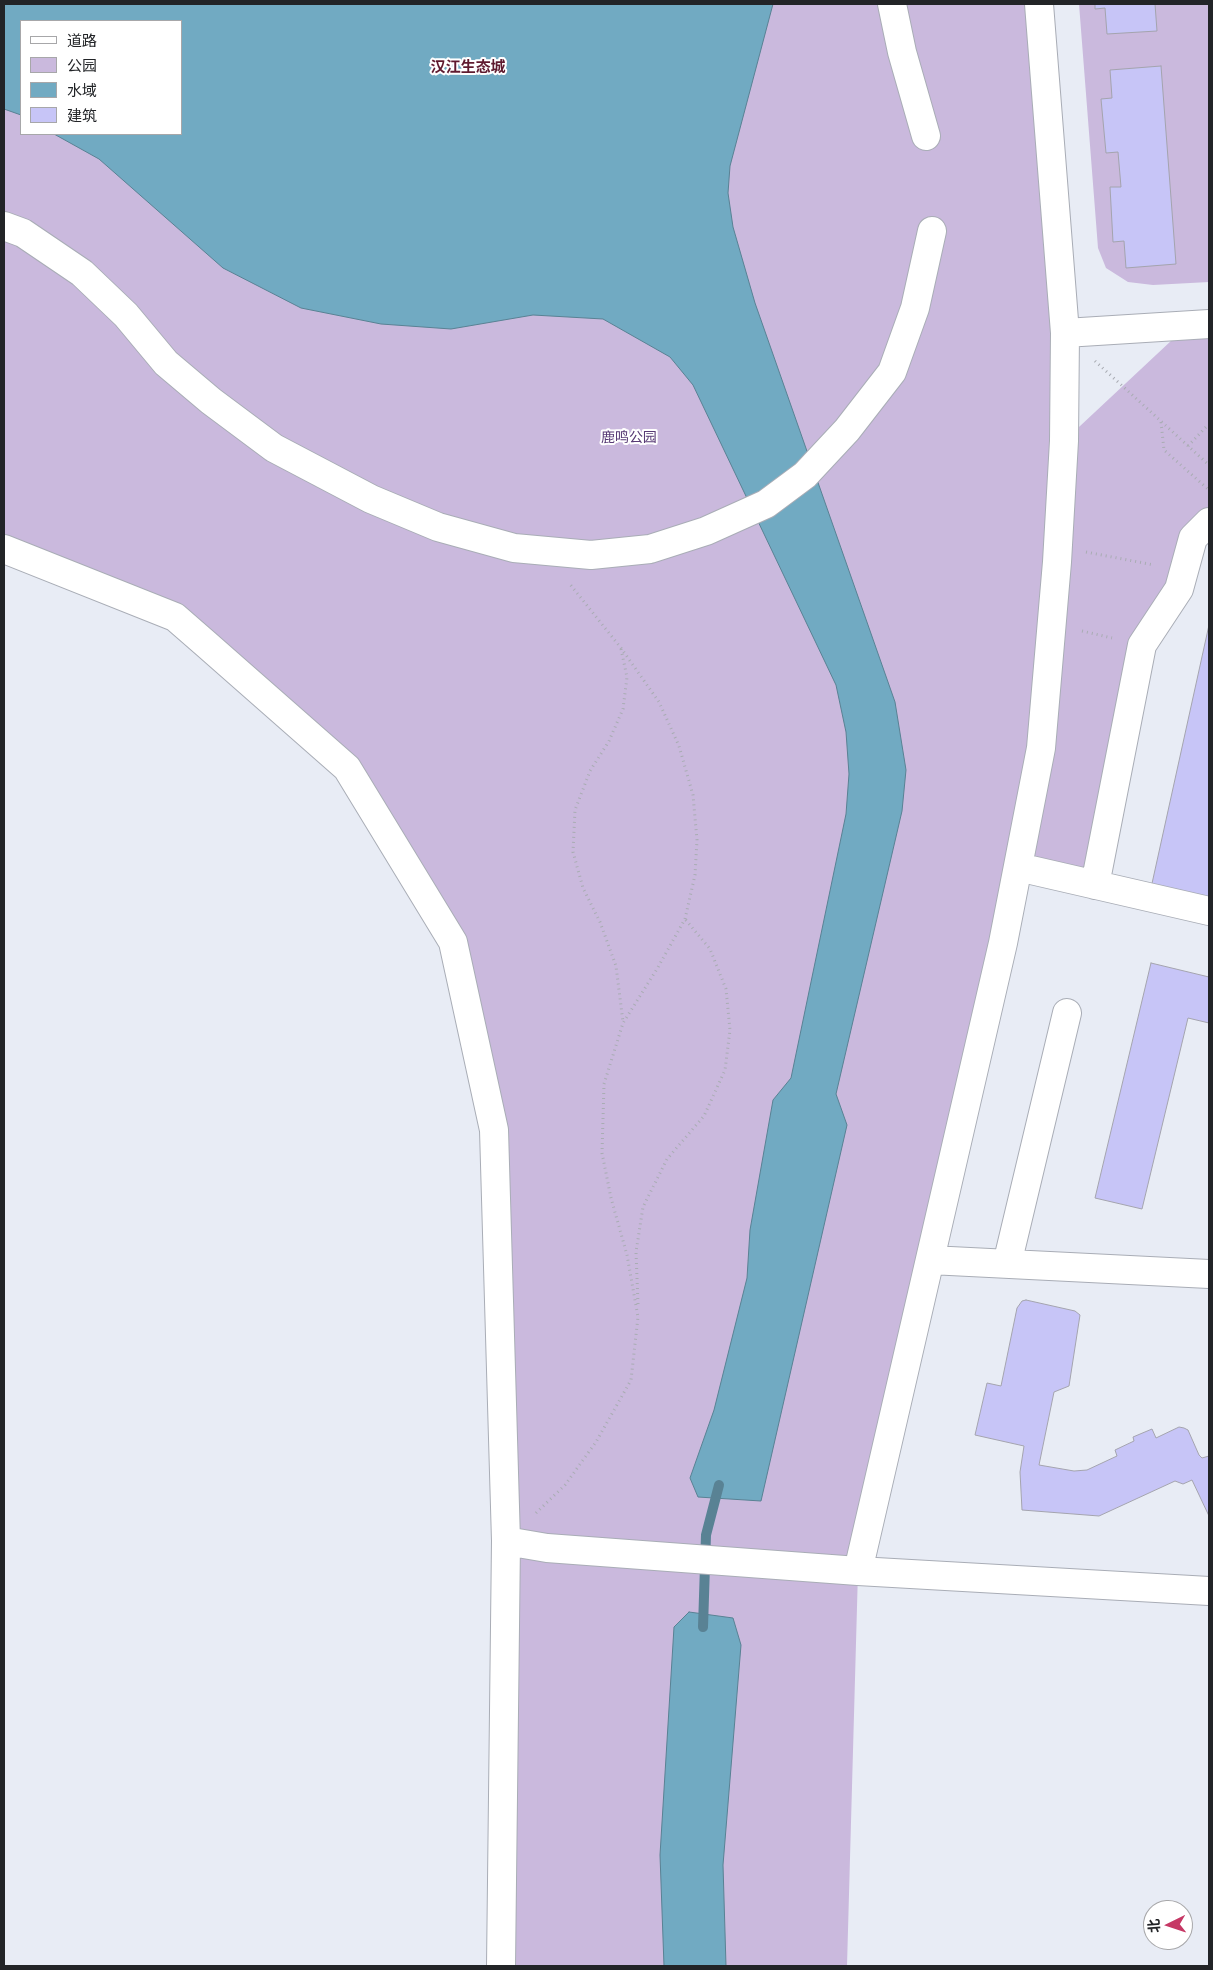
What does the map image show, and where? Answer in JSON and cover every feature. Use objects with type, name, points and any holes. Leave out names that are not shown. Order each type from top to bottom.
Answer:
[{"type":"street","points":[[892,4],[902,52],[926,136]]},
{"type":"street","points":[[858,1571],[1003,943],[1041,748],[1058,546],[1064,441],[1065,333],[1039,4]]},
{"type":"street","points":[[4,226],[23,233],[82,273],[126,315],[166,363],[211,401],[274,448],[371,499],[438,527],[514,548],[599,554],[650,548],[706,531],[766,504],[805,475],[847,430],[892,372],[915,308],[932,230]]},
{"type":"street","points":[[1065,333],[1209,324]]},
{"type":"street","points":[[1095,885],[1142,645],[1179,589],[1193,538],[1209,522]]},
{"type":"street","points":[[4,549],[175,617],[188,628],[347,768],[453,942],[494,1130],[506,1541],[501,1966]]},
{"type":"street","points":[[1018,867],[1209,911]]},
{"type":"street","points":[[1007,1264],[1067,1013]]},
{"type":"street","points":[[930,1260],[1209,1274]]},
{"type":"street","points":[[506,1541],[547,1548],[858,1571],[1209,1591]]},
{"type":"path","points":[[1065,333],[1209,465]]},
{"type":"path","points":[[1161,421],[1164,450],[1209,490]]},
{"type":"path","points":[[1188,446],[1206,426]]},
{"type":"path","points":[[1058,546],[1184,570]]},
{"type":"path","points":[[532,550],[571,585],[621,648],[659,702],[679,746],[693,795],[697,840],[695,866],[685,919],[657,969],[623,1023],[604,1084],[602,1154],[611,1198],[627,1255],[638,1317]]},
{"type":"path","points":[[1051,625],[1142,645]]},
{"type":"path","points":[[621,648],[627,677],[623,709],[609,741],[590,771],[575,810],[574,852],[583,888],[600,922],[616,966],[623,1023]]},
{"type":"path","points":[[506,1541],[565,1485],[596,1442],[631,1380],[638,1317],[636,1252],[643,1206],[667,1159],[704,1116],[725,1070],[730,1030],[726,989],[710,949],[685,919]]},
{"type":"green space","name":"鹿鸣公园","points":[[4,4],[1039,4],[1064,441],[1187,326],[1209,324],[1209,522],[1142,645],[1095,885],[1018,867],[858,1571],[847,1966],[501,1966],[494,1130],[453,943],[347,768],[206,644],[4,549]]},
{"type":"green space","points":[[1079,4],[1209,4],[1209,282],[1153,285],[1128,282],[1106,268],[1098,248]]},
{"type":"water","points":[[4,4],[773,4],[730,166],[728,193],[733,227],[755,303],[895,702],[906,770],[902,811],[836,1094],[847,1125],[761,1501],[698,1497],[690,1478],[714,1410],[747,1278],[750,1230],[773,1100],[791,1078],[846,814],[849,774],[846,732],[836,685],[693,385],[670,357],[603,319],[533,315],[451,329],[381,324],[301,308],[223,268],[99,159],[56,135],[182,135],[182,20],[20,20],[20,115],[4,109]]},
{"type":"water","points":[[689,1612],[733,1618],[741,1645],[723,1865],[726,1966],[664,1966],[660,1855],[674,1627]]},
{"type":"building","points":[[1095,4],[1155,4],[1157,31],[1107,34],[1105,8],[1095,9]]},
{"type":"building","points":[[1161,66],[1176,264],[1126,268],[1124,241],[1113,242],[1110,187],[1121,187],[1118,152],[1106,153],[1101,99],[1112,98],[1110,70]]},
{"type":"building","points":[[1209,625],[1209,902],[1151,888]]},
{"type":"building","points":[[1151,963],[1209,977],[1209,1023],[1188,1018],[1142,1209],[1095,1198]]},
{"type":"building","points":[[1026,1300],[1075,1311],[1080,1315],[1069,1386],[1054,1392],[1039,1465],[1074,1471],[1087,1470],[1117,1456],[1115,1450],[1134,1441],[1133,1437],[1152,1429],[1156,1438],[1179,1427],[1184,1428],[1188,1430],[1199,1455],[1202,1458],[1209,1456],[1209,1516],[1192,1480],[1183,1484],[1175,1481],[1099,1516],[1022,1510],[1020,1472],[1024,1446],[975,1435],[987,1383],[1001,1386],[1017,1308],[1022,1301]]},
{"type":"waterway","points":[[703,1627],[706,1535],[719,1485]]},
{"type":"district","name":"汉江生态城","points":[[468,68]]}]
